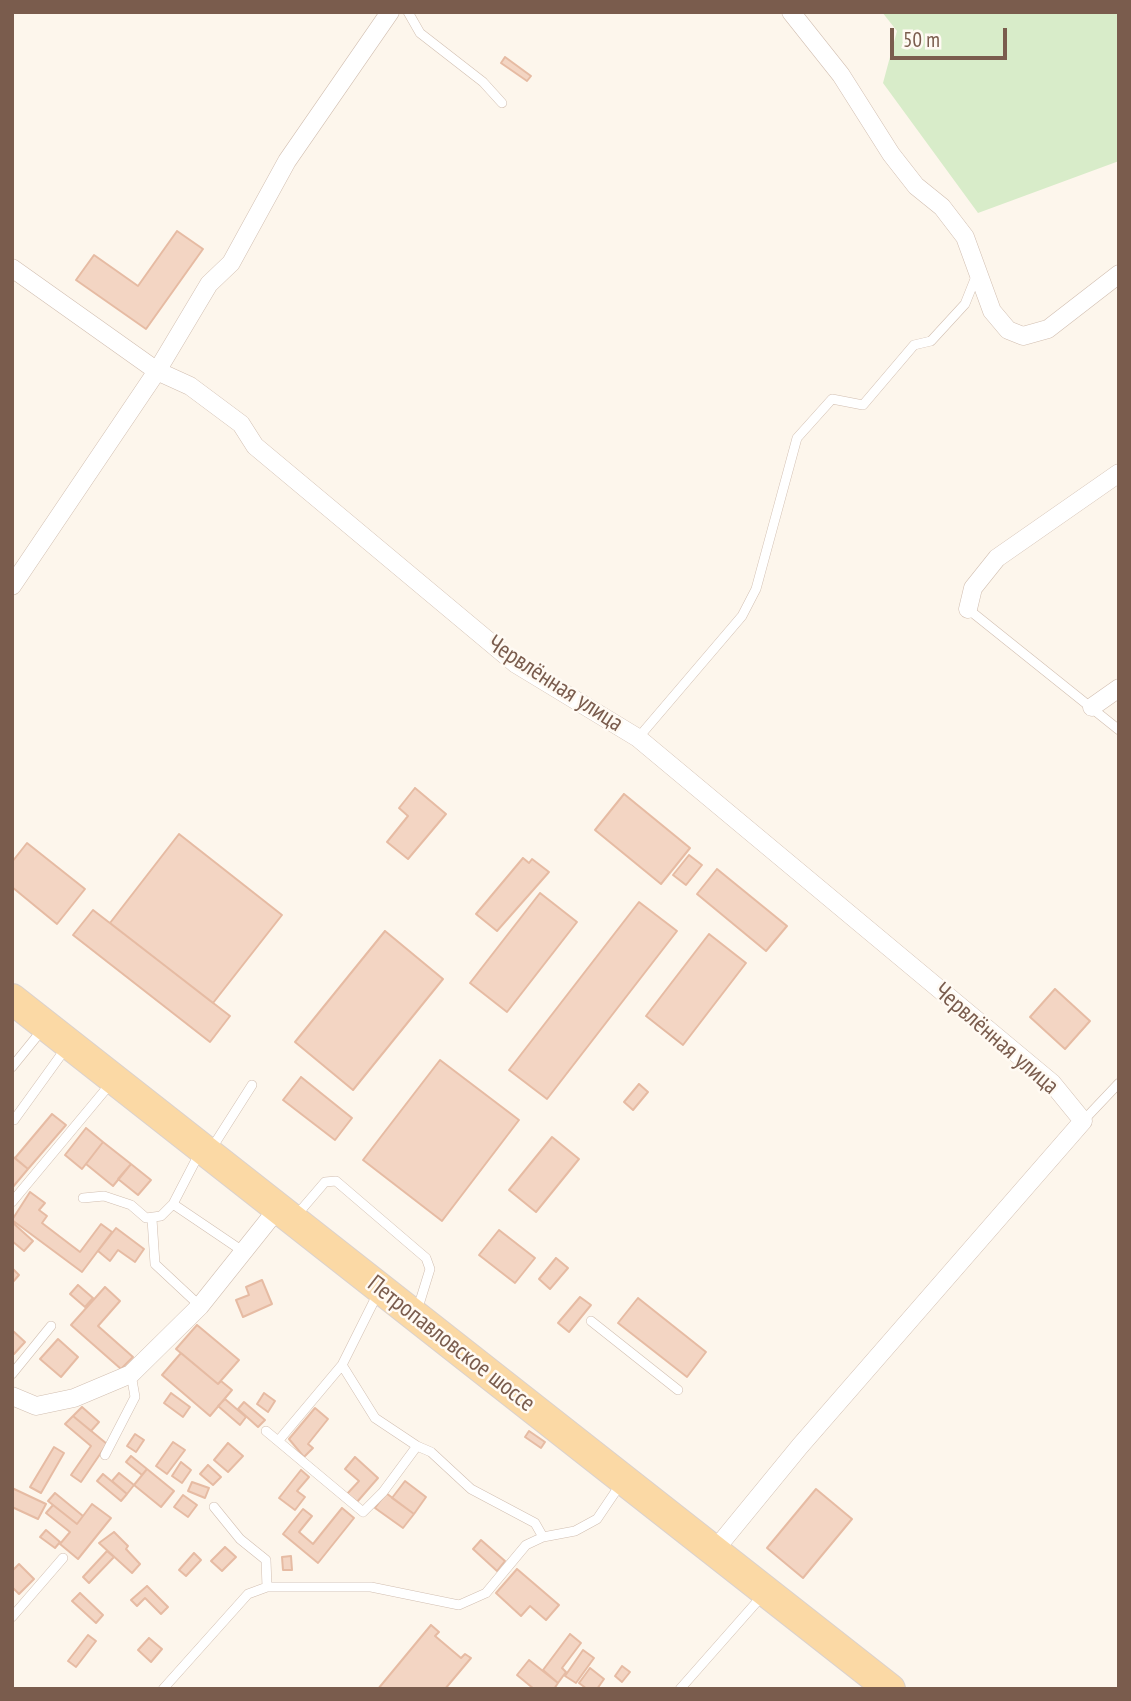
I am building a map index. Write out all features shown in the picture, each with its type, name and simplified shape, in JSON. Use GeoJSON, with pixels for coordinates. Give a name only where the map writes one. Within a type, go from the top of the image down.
{"type":"FeatureCollection","features":[{"type":"Feature","properties":{"kind":"main road","name":"Петропавловское шоссе"},"geometry":{"type":"LineString","coordinates":[[12,999],[890,1689]]}},
{"type":"Feature","properties":{"kind":"street"},"geometry":{"type":"LineString","coordinates":[[12,586],[157,371],[209,284],[231,262],[287,161],[390,12]]}},
{"type":"Feature","properties":{"kind":"street"},"geometry":{"type":"LineString","coordinates":[[792,12],[841,75],[899,165],[916,186],[942,207],[965,237],[992,311],[1009,330],[1023,336],[1048,329],[1119,274]]}},
{"type":"Feature","properties":{"kind":"street","name":"Червлённая улица"},"geometry":{"type":"LineString","coordinates":[[12,268],[157,371],[190,386],[241,424],[255,446],[516,664],[639,738],[1052,1083],[1083,1121]]}},
{"type":"Feature","properties":{"kind":"street"},"geometry":{"type":"LineString","coordinates":[[968,609],[973,588],[997,558],[1119,474]]}},
{"type":"Feature","properties":{"kind":"street"},"geometry":{"type":"LineString","coordinates":[[1092,707],[1119,688]]}},
{"type":"Feature","properties":{"kind":"street"},"geometry":{"type":"LineString","coordinates":[[714,1550],[800,1446],[1083,1121]]}},
{"type":"Feature","properties":{"kind":"street"},"geometry":{"type":"LineString","coordinates":[[12,1396],[36,1406],[74,1398],[131,1374],[200,1306],[244,1252],[286,1212]]}},
{"type":"Feature","properties":{"kind":"lane"},"geometry":{"type":"LineString","coordinates":[[408,12],[420,33],[483,82],[502,103]]}},
{"type":"Feature","properties":{"kind":"lane"},"geometry":{"type":"LineString","coordinates":[[639,738],[742,617],[755,589],[797,438],[832,399],[863,405],[914,345],[931,341],[965,304],[978,269]]}},
{"type":"Feature","properties":{"kind":"lane"},"geometry":{"type":"LineString","coordinates":[[968,609],[1119,730]]}},
{"type":"Feature","properties":{"kind":"lane"},"geometry":{"type":"LineString","coordinates":[[12,1067],[46,1025]]}},
{"type":"Feature","properties":{"kind":"lane"},"geometry":{"type":"LineString","coordinates":[[14,1121],[69,1044]]}},
{"type":"Feature","properties":{"kind":"lane"},"geometry":{"type":"LineString","coordinates":[[12,1202],[115,1079]]}},
{"type":"Feature","properties":{"kind":"lane"},"geometry":{"type":"LineString","coordinates":[[1083,1121],[1119,1083]]}},
{"type":"Feature","properties":{"kind":"lane"},"geometry":{"type":"LineString","coordinates":[[83,1198],[104,1196],[131,1205],[146,1218],[152,1219],[173,1204],[205,1150],[252,1085]]}},
{"type":"Feature","properties":{"kind":"lane"},"geometry":{"type":"LineString","coordinates":[[286,1212],[325,1182],[336,1181],[429,1263],[416,1316]]}},
{"type":"Feature","properties":{"kind":"lane"},"geometry":{"type":"LineString","coordinates":[[173,1204],[244,1252]]}},
{"type":"Feature","properties":{"kind":"lane"},"geometry":{"type":"LineString","coordinates":[[152,1219],[155,1264],[200,1306]]}},
{"type":"Feature","properties":{"kind":"lane"},"geometry":{"type":"LineString","coordinates":[[279,1440],[342,1365],[381,1288]]}},
{"type":"Feature","properties":{"kind":"lane"},"geometry":{"type":"LineString","coordinates":[[591,1321],[678,1391]]}},
{"type":"Feature","properties":{"kind":"lane"},"geometry":{"type":"LineString","coordinates":[[12,1374],[51,1326]]}},
{"type":"Feature","properties":{"kind":"lane"},"geometry":{"type":"LineString","coordinates":[[342,1365],[375,1418],[417,1446],[431,1452],[471,1489],[535,1523],[543,1537]]}},
{"type":"Feature","properties":{"kind":"lane"},"geometry":{"type":"LineString","coordinates":[[105,1455],[135,1397],[131,1374]]}},
{"type":"Feature","properties":{"kind":"lane"},"geometry":{"type":"LineString","coordinates":[[266,1432],[363,1512],[383,1492],[417,1446]]}},
{"type":"Feature","properties":{"kind":"lane"},"geometry":{"type":"LineString","coordinates":[[163,1689],[247,1594],[267,1587],[371,1587],[459,1605],[486,1593],[526,1545],[543,1537],[575,1531],[597,1519],[623,1479]]}},
{"type":"Feature","properties":{"kind":"lane"},"geometry":{"type":"LineString","coordinates":[[214,1507],[240,1539],[266,1560],[267,1587]]}},
{"type":"Feature","properties":{"kind":"lane"},"geometry":{"type":"LineString","coordinates":[[12,1617],[63,1558]]}},
{"type":"Feature","properties":{"kind":"lane"},"geometry":{"type":"LineString","coordinates":[[680,1689],[766,1591]]}},
{"type":"Feature","properties":{"kind":"green space"},"geometry":{"type":"Polygon","coordinates":[[[882,12],[1119,12],[1119,161],[978,213],[883,83],[897,31],[882,12]]]}},
{"type":"Feature","properties":{"kind":"building"},"geometry":{"type":"Polygon","coordinates":[[[505,57],[531,76],[527,81],[501,63],[505,57]]]}},
{"type":"Feature","properties":{"kind":"building"},"geometry":{"type":"Polygon","coordinates":[[[177,231],[203,249],[146,329],[76,280],[94,255],[138,286],[177,231]]]}},
{"type":"Feature","properties":{"kind":"building"},"geometry":{"type":"Polygon","coordinates":[[[415,788],[446,814],[408,859],[387,842],[408,816],[399,808],[415,788]]]}},
{"type":"Feature","properties":{"kind":"building"},"geometry":{"type":"Polygon","coordinates":[[[624,794],[690,848],[661,884],[595,830],[624,794]]]}},
{"type":"Feature","properties":{"kind":"building"},"geometry":{"type":"Polygon","coordinates":[[[179,834],[282,915],[213,1003],[110,923],[179,834]]]}},
{"type":"Feature","properties":{"kind":"building"},"geometry":{"type":"Polygon","coordinates":[[[27,843],[85,889],[57,924],[12,887],[12,862],[27,843]]]}},
{"type":"Feature","properties":{"kind":"building"},"geometry":{"type":"Polygon","coordinates":[[[689,855],[702,865],[686,885],[673,875],[689,855]]]}},
{"type":"Feature","properties":{"kind":"building"},"geometry":{"type":"Polygon","coordinates":[[[523,858],[529,863],[532,859],[549,872],[497,931],[476,914],[523,858]]]}},
{"type":"Feature","properties":{"kind":"building"},"geometry":{"type":"Polygon","coordinates":[[[717,869],[787,926],[766,951],[697,894],[717,869]]]}},
{"type":"Feature","properties":{"kind":"building"},"geometry":{"type":"Polygon","coordinates":[[[540,893],[577,922],[507,1012],[470,983],[540,893]]]}},
{"type":"Feature","properties":{"kind":"building"},"geometry":{"type":"Polygon","coordinates":[[[639,902],[677,931],[547,1099],[509,1070],[639,902]]]}},
{"type":"Feature","properties":{"kind":"building"},"geometry":{"type":"Polygon","coordinates":[[[93,910],[230,1016],[210,1042],[73,935],[93,910]]]}},
{"type":"Feature","properties":{"kind":"building"},"geometry":{"type":"Polygon","coordinates":[[[385,931],[443,979],[353,1090],[295,1042],[385,931]]]}},
{"type":"Feature","properties":{"kind":"building"},"geometry":{"type":"Polygon","coordinates":[[[709,934],[746,963],[683,1045],[646,1016],[709,934]]]}},
{"type":"Feature","properties":{"kind":"building"},"geometry":{"type":"Polygon","coordinates":[[[1055,989],[1090,1021],[1065,1049],[1030,1017],[1055,989]]]}},
{"type":"Feature","properties":{"kind":"building"},"geometry":{"type":"Polygon","coordinates":[[[440,1060],[519,1120],[442,1221],[363,1160],[440,1060]]]}},
{"type":"Feature","properties":{"kind":"building"},"geometry":{"type":"Polygon","coordinates":[[[301,1077],[352,1118],[335,1140],[283,1100],[301,1077]]]}},
{"type":"Feature","properties":{"kind":"building"},"geometry":{"type":"Polygon","coordinates":[[[639,1084],[648,1092],[633,1110],[624,1102],[639,1084]]]}},
{"type":"Feature","properties":{"kind":"building"},"geometry":{"type":"Polygon","coordinates":[[[52,1114],[66,1125],[28,1169],[15,1158],[52,1114]]]}},
{"type":"Feature","properties":{"kind":"building"},"geometry":{"type":"Polygon","coordinates":[[[86,1128],[103,1142],[82,1169],[65,1155],[86,1128]]]}},
{"type":"Feature","properties":{"kind":"building"},"geometry":{"type":"Polygon","coordinates":[[[552,1137],[579,1159],[536,1212],[509,1190],[552,1137]]]}},
{"type":"Feature","properties":{"kind":"building"},"geometry":{"type":"Polygon","coordinates":[[[103,1142],[131,1164],[113,1186],[86,1164],[103,1142]]]}},
{"type":"Feature","properties":{"kind":"building"},"geometry":{"type":"Polygon","coordinates":[[[12,1156],[28,1169],[12,1188],[12,1156]]]}},
{"type":"Feature","properties":{"kind":"building"},"geometry":{"type":"Polygon","coordinates":[[[131,1164],[151,1180],[138,1195],[118,1179],[131,1164]]]}},
{"type":"Feature","properties":{"kind":"building"},"geometry":{"type":"Polygon","coordinates":[[[30,1192],[45,1203],[39,1210],[47,1216],[42,1223],[80,1252],[101,1224],[112,1232],[82,1272],[12,1220],[30,1192]]]}},
{"type":"Feature","properties":{"kind":"building"},"geometry":{"type":"Polygon","coordinates":[[[12,1222],[33,1241],[24,1251],[12,1241],[12,1222]]]}},
{"type":"Feature","properties":{"kind":"building"},"geometry":{"type":"Polygon","coordinates":[[[116,1228],[144,1249],[135,1262],[118,1250],[110,1261],[98,1251],[116,1228]]]}},
{"type":"Feature","properties":{"kind":"building"},"geometry":{"type":"Polygon","coordinates":[[[499,1230],[535,1258],[515,1283],[479,1255],[499,1230]]]}},
{"type":"Feature","properties":{"kind":"building"},"geometry":{"type":"Polygon","coordinates":[[[556,1258],[568,1268],[550,1289],[539,1279],[556,1258]]]}},
{"type":"Feature","properties":{"kind":"building"},"geometry":{"type":"Polygon","coordinates":[[[12,1268],[19,1275],[12,1283],[12,1268]]]}},
{"type":"Feature","properties":{"kind":"building"},"geometry":{"type":"Polygon","coordinates":[[[262,1280],[272,1304],[243,1317],[236,1300],[249,1295],[246,1287],[262,1280]]]}},
{"type":"Feature","properties":{"kind":"building"},"geometry":{"type":"Polygon","coordinates":[[[78,1285],[93,1298],[85,1307],[70,1294],[78,1285]]]}},
{"type":"Feature","properties":{"kind":"building"},"geometry":{"type":"Polygon","coordinates":[[[105,1287],[120,1301],[98,1326],[133,1357],[121,1369],[71,1325],[105,1287]]]}},
{"type":"Feature","properties":{"kind":"building"},"geometry":{"type":"Polygon","coordinates":[[[580,1297],[591,1305],[569,1332],[558,1323],[580,1297]]]}},
{"type":"Feature","properties":{"kind":"building"},"geometry":{"type":"Polygon","coordinates":[[[638,1298],[706,1352],[687,1377],[618,1323],[638,1298]]]}},
{"type":"Feature","properties":{"kind":"building"},"geometry":{"type":"Polygon","coordinates":[[[197,1325],[239,1360],[218,1384],[176,1349],[197,1325]]]}},
{"type":"Feature","properties":{"kind":"building"},"geometry":{"type":"Polygon","coordinates":[[[13,1331],[25,1342],[14,1354],[12,1352],[13,1331]]]}},
{"type":"Feature","properties":{"kind":"building"},"geometry":{"type":"Polygon","coordinates":[[[58,1339],[78,1357],[61,1377],[40,1359],[58,1339]]]}},
{"type":"Feature","properties":{"kind":"building"},"geometry":{"type":"Polygon","coordinates":[[[181,1353],[218,1384],[221,1381],[232,1390],[210,1416],[162,1375],[181,1353]]]}},
{"type":"Feature","properties":{"kind":"building"},"geometry":{"type":"Polygon","coordinates":[[[171,1393],[190,1407],[183,1417],[164,1403],[171,1393]]]}},
{"type":"Feature","properties":{"kind":"building"},"geometry":{"type":"Polygon","coordinates":[[[264,1393],[275,1401],[268,1412],[257,1404],[264,1393]]]}},
{"type":"Feature","properties":{"kind":"building"},"geometry":{"type":"Polygon","coordinates":[[[225,1399],[246,1417],[240,1425],[218,1406],[225,1399]]]}},
{"type":"Feature","properties":{"kind":"building"},"geometry":{"type":"Polygon","coordinates":[[[244,1402],[265,1420],[258,1427],[238,1409],[244,1402]]]}},
{"type":"Feature","properties":{"kind":"building"},"geometry":{"type":"Polygon","coordinates":[[[82,1407],[99,1422],[91,1431],[73,1416],[82,1407]]]}},
{"type":"Feature","properties":{"kind":"building"},"geometry":{"type":"Polygon","coordinates":[[[315,1408],[328,1419],[308,1444],[313,1448],[304,1457],[289,1439],[315,1408]]]}},
{"type":"Feature","properties":{"kind":"building"},"geometry":{"type":"Polygon","coordinates":[[[73,1416],[107,1444],[81,1482],[71,1475],[91,1446],[65,1424],[73,1416]]]}},
{"type":"Feature","properties":{"kind":"building"},"geometry":{"type":"Polygon","coordinates":[[[529,1431],[545,1442],[541,1448],[525,1437],[529,1431]]]}},
{"type":"Feature","properties":{"kind":"building"},"geometry":{"type":"Polygon","coordinates":[[[135,1434],[144,1440],[136,1452],[127,1446],[135,1434]]]}},
{"type":"Feature","properties":{"kind":"building"},"geometry":{"type":"Polygon","coordinates":[[[173,1442],[185,1450],[167,1474],[156,1466],[173,1442]]]}},
{"type":"Feature","properties":{"kind":"building"},"geometry":{"type":"Polygon","coordinates":[[[228,1443],[243,1456],[228,1472],[214,1460],[228,1443]]]}},
{"type":"Feature","properties":{"kind":"building"},"geometry":{"type":"Polygon","coordinates":[[[54,1447],[64,1453],[41,1493],[30,1487],[54,1447]]]}},
{"type":"Feature","properties":{"kind":"building"},"geometry":{"type":"Polygon","coordinates":[[[131,1456],[147,1469],[142,1475],[126,1462],[131,1456]]]}},
{"type":"Feature","properties":{"kind":"building"},"geometry":{"type":"Polygon","coordinates":[[[355,1457],[378,1478],[357,1502],[347,1494],[359,1481],[345,1469],[355,1457]]]}},
{"type":"Feature","properties":{"kind":"building"},"geometry":{"type":"Polygon","coordinates":[[[181,1462],[191,1470],[182,1483],[172,1476],[181,1462]]]}},
{"type":"Feature","properties":{"kind":"building"},"geometry":{"type":"Polygon","coordinates":[[[208,1465],[221,1477],[213,1485],[200,1474],[208,1465]]]}},
{"type":"Feature","properties":{"kind":"building"},"geometry":{"type":"Polygon","coordinates":[[[147,1469],[174,1491],[161,1507],[134,1485],[147,1469]]]}},
{"type":"Feature","properties":{"kind":"building"},"geometry":{"type":"Polygon","coordinates":[[[301,1470],[309,1477],[297,1491],[305,1497],[295,1510],[279,1498],[301,1470]]]}},
{"type":"Feature","properties":{"kind":"building"},"geometry":{"type":"Polygon","coordinates":[[[119,1473],[134,1485],[127,1494],[112,1481],[119,1473]]]}},
{"type":"Feature","properties":{"kind":"building"},"geometry":{"type":"Polygon","coordinates":[[[103,1474],[127,1494],[121,1501],[97,1481],[103,1474]]]}},
{"type":"Feature","properties":{"kind":"building"},"geometry":{"type":"Polygon","coordinates":[[[405,1481],[426,1497],[414,1514],[392,1498],[405,1481]]]}},
{"type":"Feature","properties":{"kind":"building"},"geometry":{"type":"Polygon","coordinates":[[[192,1482],[209,1488],[205,1498],[188,1491],[192,1482]]]}},
{"type":"Feature","properties":{"kind":"building"},"geometry":{"type":"Polygon","coordinates":[[[12,1488],[46,1504],[38,1519],[12,1507],[12,1488]]]}},
{"type":"Feature","properties":{"kind":"building"},"geometry":{"type":"Polygon","coordinates":[[[816,1489],[852,1519],[803,1578],[767,1548],[816,1489]]]}},
{"type":"Feature","properties":{"kind":"building"},"geometry":{"type":"Polygon","coordinates":[[[55,1493],[83,1516],[77,1524],[48,1501],[55,1493]]]}},
{"type":"Feature","properties":{"kind":"building"},"geometry":{"type":"Polygon","coordinates":[[[386,1493],[414,1514],[403,1528],[375,1508],[386,1493]]]}},
{"type":"Feature","properties":{"kind":"building"},"geometry":{"type":"Polygon","coordinates":[[[183,1495],[197,1505],[188,1517],[174,1507],[183,1495]]]}},
{"type":"Feature","properties":{"kind":"building"},"geometry":{"type":"Polygon","coordinates":[[[92,1504],[111,1518],[78,1559],[60,1544],[70,1532],[46,1513],[53,1505],[77,1524],[92,1504]]]}},
{"type":"Feature","properties":{"kind":"building"},"geometry":{"type":"Polygon","coordinates":[[[342,1508],[354,1518],[318,1563],[283,1534],[303,1509],[312,1516],[299,1532],[313,1544],[342,1508]]]}},
{"type":"Feature","properties":{"kind":"building"},"geometry":{"type":"Polygon","coordinates":[[[46,1530],[60,1542],[55,1548],[40,1537],[46,1530]]]}},
{"type":"Feature","properties":{"kind":"building"},"geometry":{"type":"Polygon","coordinates":[[[114,1532],[140,1564],[132,1573],[99,1543],[114,1532]]]}},
{"type":"Feature","properties":{"kind":"building"},"geometry":{"type":"Polygon","coordinates":[[[481,1540],[505,1561],[497,1571],[473,1549],[481,1540]]]}},
{"type":"Feature","properties":{"kind":"building"},"geometry":{"type":"Polygon","coordinates":[[[225,1547],[236,1557],[222,1571],[211,1561],[225,1547]]]}},
{"type":"Feature","properties":{"kind":"building"},"geometry":{"type":"Polygon","coordinates":[[[107,1551],[114,1557],[89,1583],[83,1577],[107,1551]]]}},
{"type":"Feature","properties":{"kind":"building"},"geometry":{"type":"Polygon","coordinates":[[[194,1553],[201,1560],[186,1576],[179,1570],[194,1553]]]}},
{"type":"Feature","properties":{"kind":"building"},"geometry":{"type":"Polygon","coordinates":[[[291,1556],[292,1570],[283,1570],[282,1557],[291,1556]]]}},
{"type":"Feature","properties":{"kind":"building"},"geometry":{"type":"Polygon","coordinates":[[[19,1564],[34,1579],[19,1594],[12,1587],[12,1571],[19,1564]]]}},
{"type":"Feature","properties":{"kind":"building"},"geometry":{"type":"Polygon","coordinates":[[[517,1569],[559,1605],[546,1620],[530,1606],[521,1616],[496,1593],[517,1569]]]}},
{"type":"Feature","properties":{"kind":"building"},"geometry":{"type":"Polygon","coordinates":[[[147,1586],[168,1607],[161,1614],[145,1598],[137,1606],[131,1600],[147,1586]]]}},
{"type":"Feature","properties":{"kind":"building"},"geometry":{"type":"Polygon","coordinates":[[[80,1593],[103,1615],[96,1623],[72,1601],[80,1593]]]}},
{"type":"Feature","properties":{"kind":"building"},"geometry":{"type":"Polygon","coordinates":[[[431,1625],[439,1632],[435,1636],[461,1658],[465,1654],[471,1658],[445,1689],[378,1689],[431,1625]]]}},
{"type":"Feature","properties":{"kind":"building"},"geometry":{"type":"Polygon","coordinates":[[[570,1634],[581,1643],[562,1668],[566,1672],[558,1683],[543,1670],[570,1634]]]}},
{"type":"Feature","properties":{"kind":"building"},"geometry":{"type":"Polygon","coordinates":[[[88,1635],[96,1641],[76,1667],[68,1661],[88,1635]]]}},
{"type":"Feature","properties":{"kind":"building"},"geometry":{"type":"Polygon","coordinates":[[[149,1638],[162,1649],[151,1662],[138,1650],[149,1638]]]}},
{"type":"Feature","properties":{"kind":"building"},"geometry":{"type":"Polygon","coordinates":[[[583,1650],[594,1658],[576,1683],[565,1676],[583,1650]]]}},
{"type":"Feature","properties":{"kind":"building"},"geometry":{"type":"Polygon","coordinates":[[[529,1660],[558,1683],[554,1689],[534,1689],[517,1675],[529,1660]]]}},
{"type":"Feature","properties":{"kind":"building"},"geometry":{"type":"Polygon","coordinates":[[[622,1666],[630,1672],[622,1682],[615,1676],[622,1666]]]}},
{"type":"Feature","properties":{"kind":"building"},"geometry":{"type":"Polygon","coordinates":[[[590,1668],[604,1679],[597,1689],[587,1689],[579,1683],[590,1668]]]}}]}
